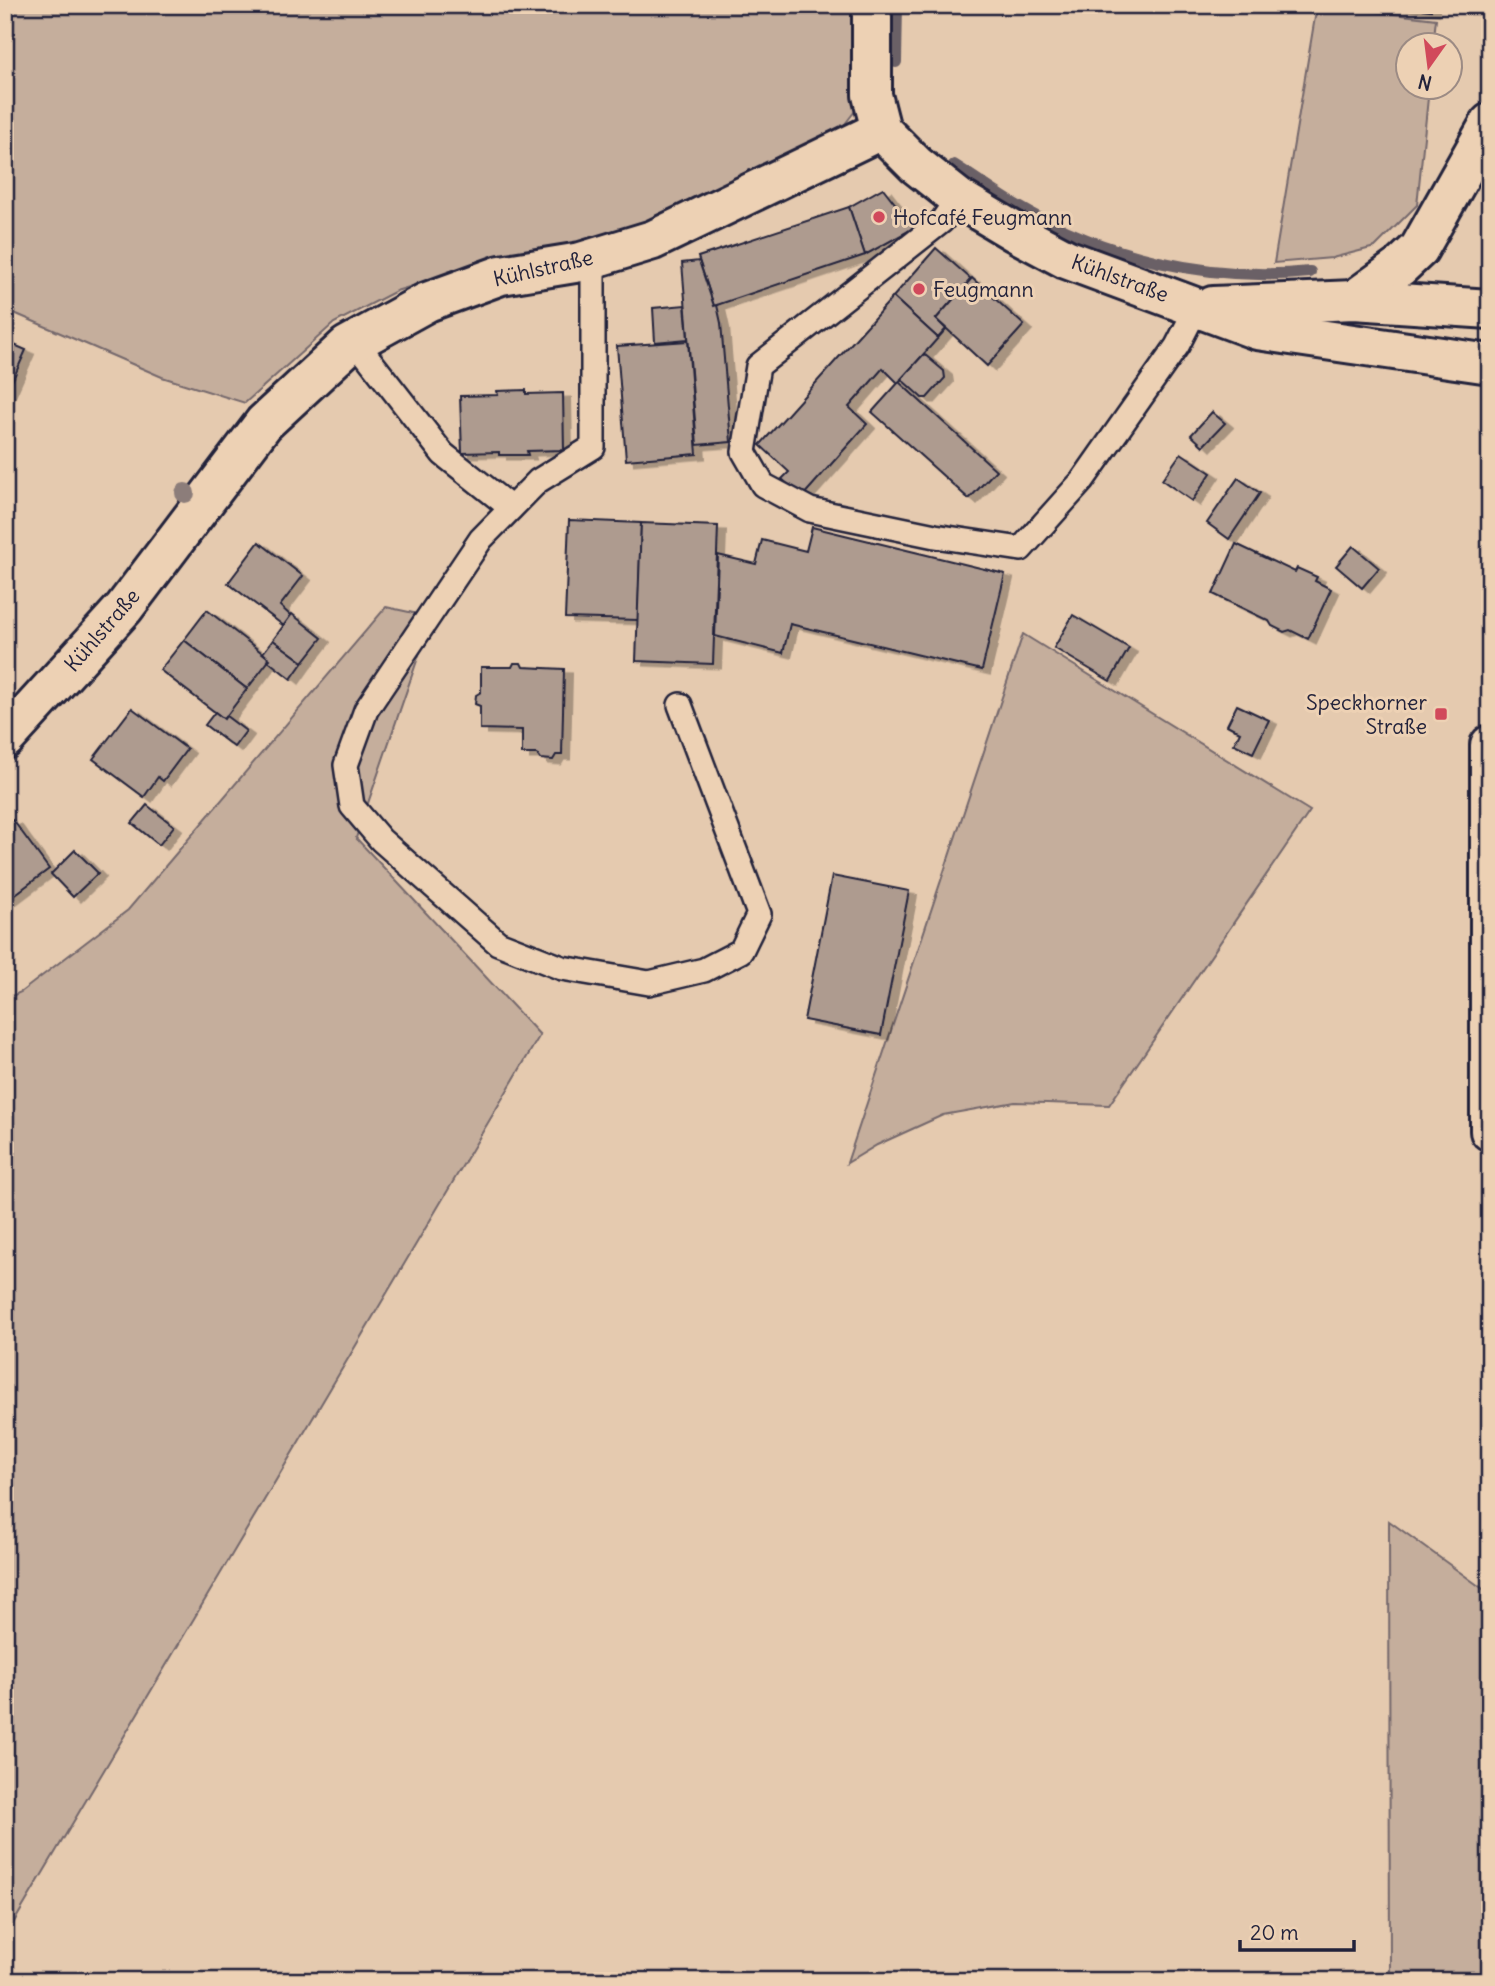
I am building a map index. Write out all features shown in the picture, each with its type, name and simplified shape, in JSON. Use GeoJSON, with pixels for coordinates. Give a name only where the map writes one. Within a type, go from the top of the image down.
{"type":"FeatureCollection","features":[{"type":"Feature","properties":{"kind":"street"},"geometry":{"type":"LineString","coordinates":[[872,5],[872,95],[881,130]]}},
{"type":"Feature","properties":{"kind":"street"},"geometry":{"type":"LineString","coordinates":[[1354,300],[1401,266],[1419,249],[1490,123]]}},
{"type":"Feature","properties":{"kind":"street","name":"Kühlstraße"},"geometry":{"type":"LineString","coordinates":[[5,739],[124,608],[264,424],[347,346],[427,302],[501,275],[582,262],[653,240],[881,130],[916,165],[958,198],[1066,259],[1257,330],[1490,364]]}},
{"type":"Feature","properties":{"kind":"street","name":"Kühlstraße"},"geometry":{"type":"LineString","coordinates":[[1197,307],[1354,300],[1490,309]]}},
{"type":"Feature","properties":{"kind":"street"},"geometry":{"type":"LineString","coordinates":[[1490,745],[1490,1131]]}},
{"type":"Feature","properties":{"kind":"lane"},"geometry":{"type":"LineString","coordinates":[[958,198],[942,221],[758,366],[744,452],[763,485],[810,510],[935,536],[1021,549],[1082,481],[1177,346],[1197,307]]}},
{"type":"Feature","properties":{"kind":"lane"},"geometry":{"type":"LineString","coordinates":[[593,258],[593,447],[538,481],[481,539],[366,710],[346,765],[352,806],[381,840],[498,943],[562,968],[649,983],[704,970],[741,951],[759,914],[680,705]]}},
{"type":"Feature","properties":{"kind":"lane"},"geometry":{"type":"LineString","coordinates":[[355,341],[443,454],[511,508]]}},
{"type":"Feature","properties":{"kind":"shaded area"},"geometry":{"type":"Polygon","coordinates":[[[5,5],[859,5],[855,111],[841,129],[625,236],[509,257],[396,291],[334,323],[245,403],[162,377],[5,309],[5,5]]]}},
{"type":"Feature","properties":{"kind":"shaded area"},"geometry":{"type":"Polygon","coordinates":[[[1317,5],[1436,19],[1434,32],[1394,32],[1394,102],[1428,102],[1417,205],[1375,247],[1332,258],[1274,263],[1317,5]]]}},
{"type":"Feature","properties":{"kind":"shaded area"},"geometry":{"type":"Polygon","coordinates":[[[386,607],[432,617],[356,838],[540,1035],[5,1937],[5,999],[21,992],[128,910],[386,607]]]}},
{"type":"Feature","properties":{"kind":"shaded area"},"geometry":{"type":"Polygon","coordinates":[[[1023,634],[1310,811],[1109,1105],[1015,1102],[943,1115],[877,1145],[847,1163],[1023,634]]]}},
{"type":"Feature","properties":{"kind":"shaded area"},"geometry":{"type":"Polygon","coordinates":[[[1389,1521],[1490,1594],[1490,1981],[1390,1981],[1389,1521]]]}},
{"type":"Feature","properties":{"kind":"building"},"geometry":{"type":"Polygon","coordinates":[[[1389,5],[1431,5],[1431,10],[1389,5]]]}},
{"type":"Feature","properties":{"kind":"building","name":"Hofcafé Feugmann"},"geometry":{"type":"Polygon","coordinates":[[[883,188],[914,228],[865,255],[849,207],[883,188]]]}},
{"type":"Feature","properties":{"kind":"building"},"geometry":{"type":"Polygon","coordinates":[[[849,207],[865,255],[714,306],[698,257],[849,207]]]}},
{"type":"Feature","properties":{"kind":"building"},"geometry":{"type":"Polygon","coordinates":[[[936,248],[971,279],[936,319],[946,329],[938,338],[893,297],[936,248]]]}},
{"type":"Feature","properties":{"kind":"building"},"geometry":{"type":"Polygon","coordinates":[[[699,261],[714,306],[717,305],[721,323],[731,442],[697,445],[682,263],[699,261]]]}},
{"type":"Feature","properties":{"kind":"building"},"geometry":{"type":"Polygon","coordinates":[[[972,278],[1024,325],[987,366],[936,319],[972,278]]]}},
{"type":"Feature","properties":{"kind":"building"},"geometry":{"type":"Polygon","coordinates":[[[893,297],[938,338],[898,383],[883,368],[849,407],[867,424],[802,497],[782,479],[789,472],[760,445],[893,297]]]}},
{"type":"Feature","properties":{"kind":"building"},"geometry":{"type":"Polygon","coordinates":[[[685,305],[688,339],[655,342],[653,308],[685,305]]]}},
{"type":"Feature","properties":{"kind":"building"},"geometry":{"type":"Polygon","coordinates":[[[5,341],[26,350],[5,397],[5,341]]]}},
{"type":"Feature","properties":{"kind":"building"},"geometry":{"type":"Polygon","coordinates":[[[688,341],[697,454],[626,460],[617,346],[688,341]]]}},
{"type":"Feature","properties":{"kind":"building"},"geometry":{"type":"Polygon","coordinates":[[[924,354],[944,371],[945,378],[927,398],[922,398],[901,379],[924,354]]]}},
{"type":"Feature","properties":{"kind":"building"},"geometry":{"type":"Polygon","coordinates":[[[899,382],[996,470],[969,499],[872,412],[899,382]]]}},
{"type":"Feature","properties":{"kind":"building"},"geometry":{"type":"Polygon","coordinates":[[[526,390],[526,394],[563,393],[564,450],[527,451],[528,455],[499,455],[499,452],[462,453],[460,396],[498,395],[497,391],[526,390]]]}},
{"type":"Feature","properties":{"kind":"building"},"geometry":{"type":"Polygon","coordinates":[[[1212,412],[1225,423],[1203,446],[1191,435],[1212,412]]]}},
{"type":"Feature","properties":{"kind":"building"},"geometry":{"type":"Polygon","coordinates":[[[1181,453],[1211,473],[1192,501],[1162,480],[1181,453]]]}},
{"type":"Feature","properties":{"kind":"building"},"geometry":{"type":"Polygon","coordinates":[[[1238,478],[1260,493],[1229,539],[1207,523],[1238,478]]]}},
{"type":"Feature","properties":{"kind":"building"},"geometry":{"type":"Polygon","coordinates":[[[569,520],[641,523],[638,620],[565,618],[569,520]]]}},
{"type":"Feature","properties":{"kind":"building"},"geometry":{"type":"Polygon","coordinates":[[[641,523],[718,526],[713,664],[636,661],[641,523]]]}},
{"type":"Feature","properties":{"kind":"building"},"geometry":{"type":"Polygon","coordinates":[[[812,527],[1005,574],[982,670],[790,624],[783,653],[715,636],[718,555],[756,564],[762,540],[806,551],[812,527]]]}},
{"type":"Feature","properties":{"kind":"building"},"geometry":{"type":"Polygon","coordinates":[[[259,542],[303,576],[280,606],[291,616],[284,626],[228,583],[259,542]]]}},
{"type":"Feature","properties":{"kind":"building"},"geometry":{"type":"Polygon","coordinates":[[[1236,544],[1295,572],[1297,568],[1317,577],[1315,581],[1331,589],[1308,639],[1290,630],[1284,632],[1272,626],[1269,621],[1213,594],[1236,544]]]}},
{"type":"Feature","properties":{"kind":"building"},"geometry":{"type":"Polygon","coordinates":[[[1353,546],[1379,568],[1362,588],[1336,566],[1353,546]]]}},
{"type":"Feature","properties":{"kind":"building"},"geometry":{"type":"Polygon","coordinates":[[[207,610],[270,659],[247,689],[184,640],[207,610]]]}},
{"type":"Feature","properties":{"kind":"building"},"geometry":{"type":"Polygon","coordinates":[[[292,614],[322,638],[303,662],[273,640],[292,614]]]}},
{"type":"Feature","properties":{"kind":"building"},"geometry":{"type":"Polygon","coordinates":[[[1073,615],[1129,648],[1110,681],[1054,648],[1073,615]]]}},
{"type":"Feature","properties":{"kind":"building"},"geometry":{"type":"Polygon","coordinates":[[[184,640],[247,689],[224,719],[160,670],[184,640]]]}},
{"type":"Feature","properties":{"kind":"building"},"geometry":{"type":"Polygon","coordinates":[[[273,640],[303,662],[291,679],[268,661],[270,659],[263,653],[273,640]]]}},
{"type":"Feature","properties":{"kind":"building"},"geometry":{"type":"Polygon","coordinates":[[[514,663],[521,663],[523,667],[564,669],[562,755],[556,755],[553,760],[540,759],[537,754],[522,754],[522,730],[480,729],[480,706],[475,704],[476,695],[481,692],[481,667],[512,667],[514,663]]]}},
{"type":"Feature","properties":{"kind":"building"},"geometry":{"type":"Polygon","coordinates":[[[1237,705],[1269,720],[1253,753],[1234,744],[1240,732],[1227,725],[1237,705]]]}},
{"type":"Feature","properties":{"kind":"building"},"geometry":{"type":"Polygon","coordinates":[[[132,708],[187,749],[163,781],[158,777],[144,797],[93,759],[132,708]]]}},
{"type":"Feature","properties":{"kind":"building"},"geometry":{"type":"Polygon","coordinates":[[[215,712],[224,719],[226,716],[246,731],[234,747],[205,725],[215,712]]]}},
{"type":"Feature","properties":{"kind":"building"},"geometry":{"type":"Polygon","coordinates":[[[147,805],[174,826],[159,845],[132,823],[147,805]]]}},
{"type":"Feature","properties":{"kind":"building"},"geometry":{"type":"Polygon","coordinates":[[[13,820],[49,869],[5,902],[5,826],[13,820]]]}},
{"type":"Feature","properties":{"kind":"building"},"geometry":{"type":"Polygon","coordinates":[[[75,850],[98,873],[73,897],[51,874],[75,850]]]}},
{"type":"Feature","properties":{"kind":"building"},"geometry":{"type":"Polygon","coordinates":[[[832,876],[909,891],[881,1035],[804,1020],[832,876]]]}},
{"type":"Feature","properties":{"kind":"waterway"},"geometry":{"type":"LineString","coordinates":[[896,62],[897,5]]}},
{"type":"Feature","properties":{"kind":"waterway"},"geometry":{"type":"LineString","coordinates":[[954,165],[1050,224],[1121,252],[1196,269],[1234,273],[1310,272]]}},
{"type":"Feature","properties":{"kind":"place","name":"Hofcafé Feugmann"},"geometry":{"type":"Point","coordinates":[879,217]}},
{"type":"Feature","properties":{"kind":"place","name":"Feugmann"},"geometry":{"type":"Point","coordinates":[919,289]}},
{"type":"Feature","properties":{"kind":"place","name":"Speckhorner Straße"},"geometry":{"type":"Point","coordinates":[1441,714]}}]}
